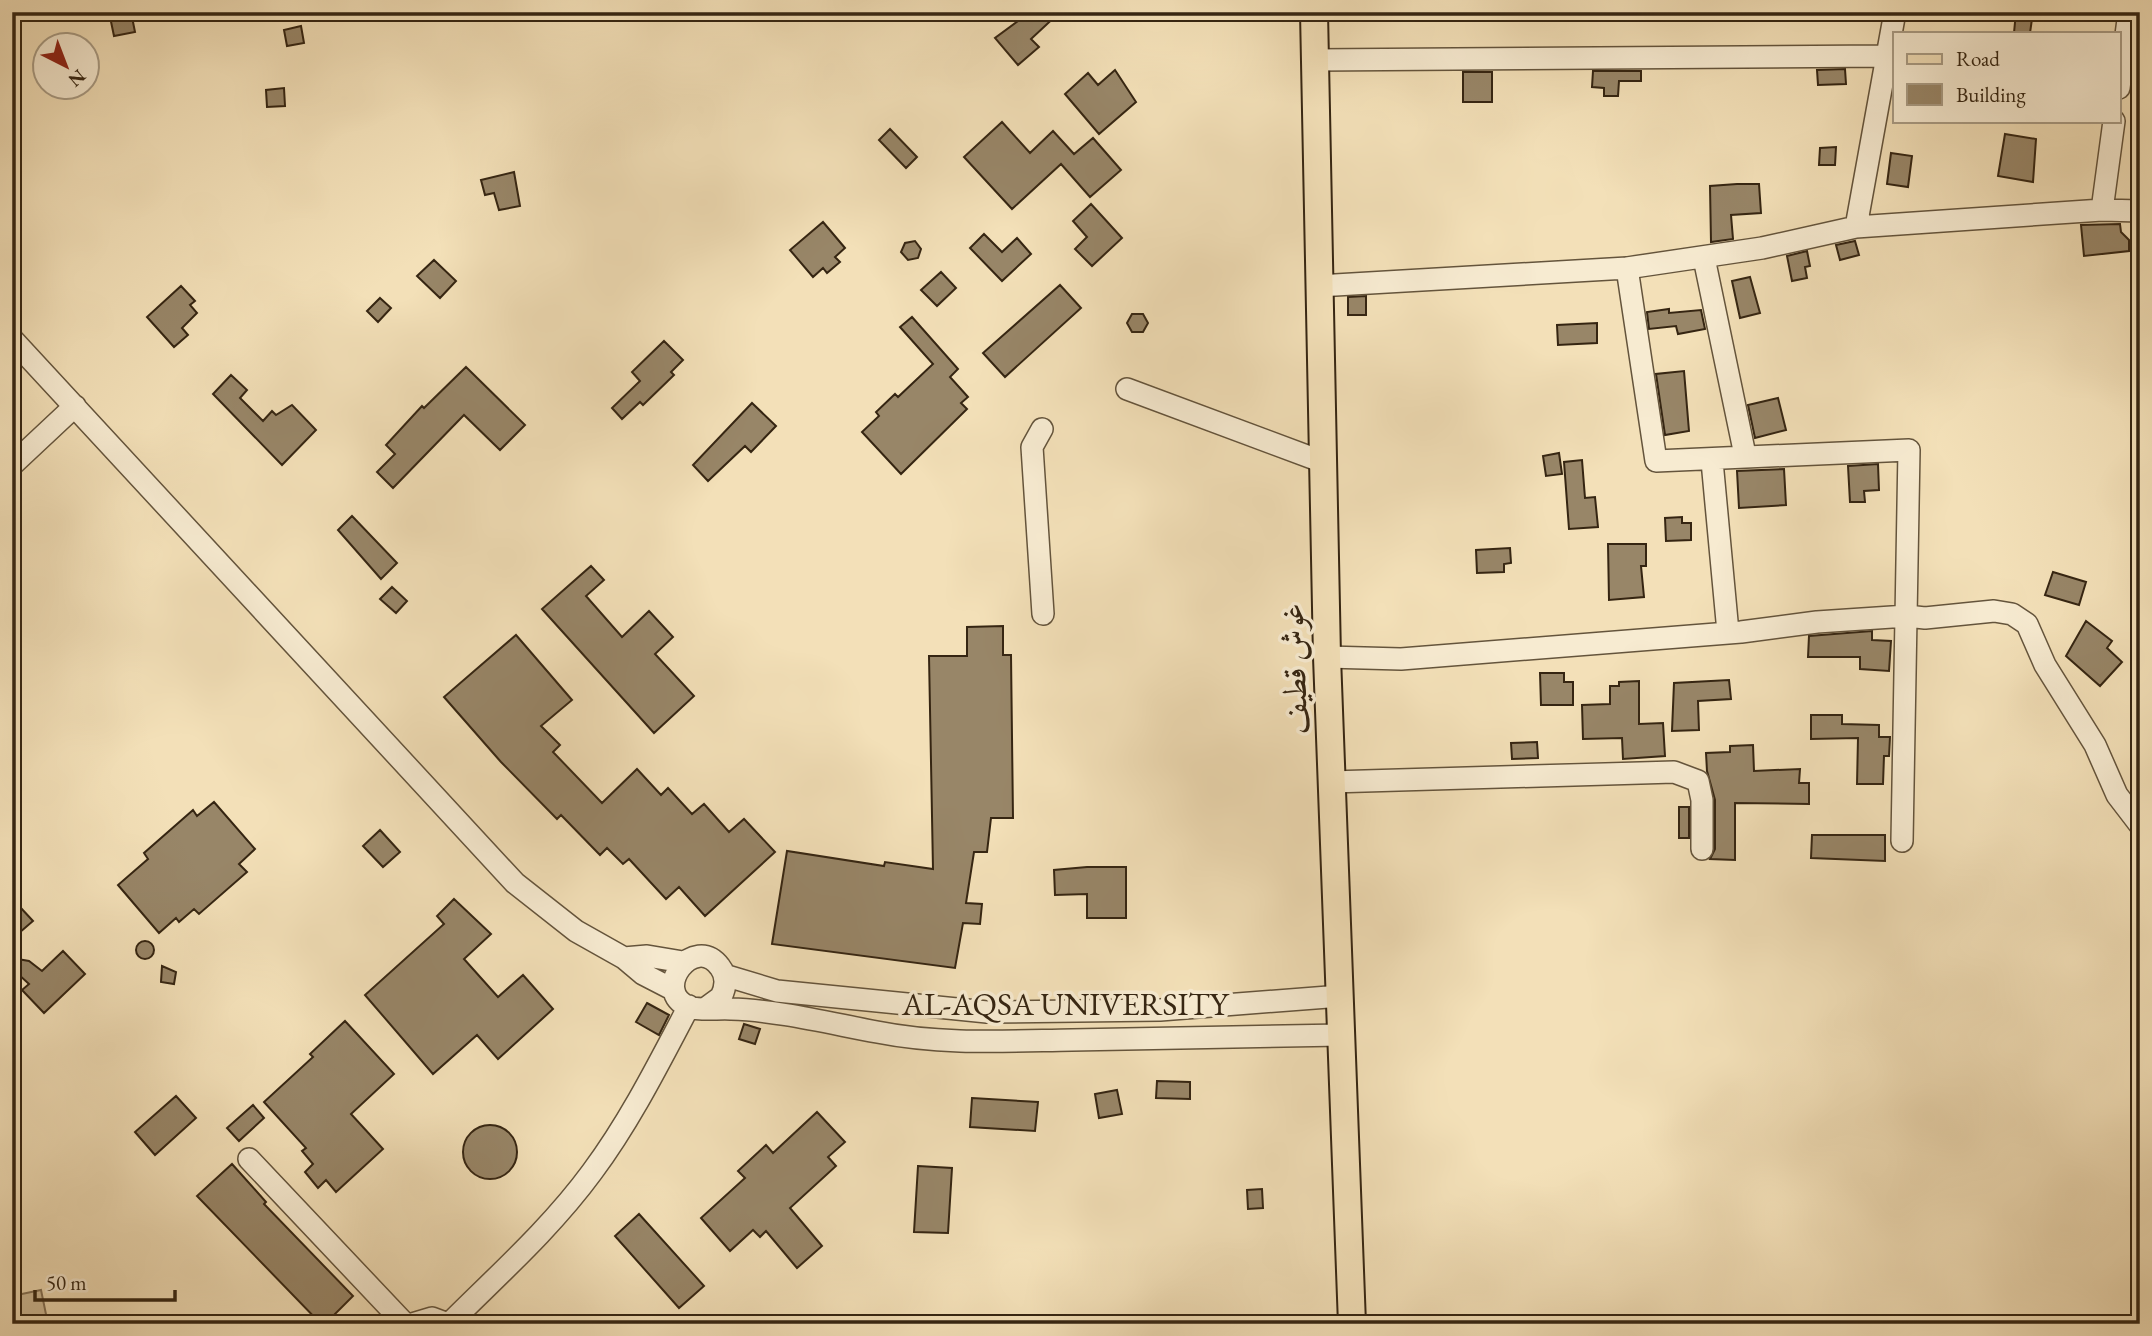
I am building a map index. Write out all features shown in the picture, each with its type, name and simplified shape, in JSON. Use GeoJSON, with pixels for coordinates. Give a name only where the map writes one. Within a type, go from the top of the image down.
{"type":"FeatureCollection","features":[{"type":"Feature","properties":{"kind":"main road","name":"غوش قطيف"},"geometry":{"type":"LineString","coordinates":[[1314,12],[1327,657],[1342,996],[1352,1324]]}},
{"type":"Feature","properties":{"kind":"street"},"geometry":{"type":"LineString","coordinates":[[1856,227],[1895,12]]}},
{"type":"Feature","properties":{"kind":"street"},"geometry":{"type":"LineString","coordinates":[[2120,80],[2129,12]]}},
{"type":"Feature","properties":{"kind":"street"},"geometry":{"type":"LineString","coordinates":[[1315,60],[1886,56]]}},
{"type":"Feature","properties":{"kind":"street"},"geometry":{"type":"LineString","coordinates":[[2102,210],[2114,122]]}},
{"type":"Feature","properties":{"kind":"street"},"geometry":{"type":"LineString","coordinates":[[1318,286],[1627,268],[1703,258],[1856,227],[2102,210],[2139,215]]}},
{"type":"Feature","properties":{"kind":"street"},"geometry":{"type":"LineString","coordinates":[[1703,258],[1745,455]]}},
{"type":"Feature","properties":{"kind":"street"},"geometry":{"type":"LineString","coordinates":[[1627,268],[1656,461],[1712,461],[1745,455],[1909,450],[1902,841]]}},
{"type":"Feature","properties":{"kind":"street"},"geometry":{"type":"LineString","coordinates":[[12,339],[515,883],[576,931],[624,958],[643,974],[674,990],[697,1007]]}},
{"type":"Feature","properties":{"kind":"street"},"geometry":{"type":"LineString","coordinates":[[1127,389],[1323,462]]}},
{"type":"Feature","properties":{"kind":"street"},"geometry":{"type":"LineString","coordinates":[[12,465],[75,406]]}},
{"type":"Feature","properties":{"kind":"street"},"geometry":{"type":"LineString","coordinates":[[1042,429],[1031,447],[1043,614]]}},
{"type":"Feature","properties":{"kind":"street"},"geometry":{"type":"LineString","coordinates":[[1712,461],[1728,632]]}},
{"type":"Feature","properties":{"kind":"street"},"geometry":{"type":"LineString","coordinates":[[1327,657],[1401,659],[1994,611],[2018,616],[2026,624],[2045,665],[2095,745],[2117,795],[2140,825]]}},
{"type":"Feature","properties":{"kind":"street"},"geometry":{"type":"LineString","coordinates":[[1331,782],[1674,772],[1698,781],[1702,800],[1702,849]]}},
{"type":"Feature","properties":{"kind":"street"},"geometry":{"type":"LineString","coordinates":[[624,958],[647,956],[683,962]]}},
{"type":"Feature","properties":{"kind":"street"},"geometry":{"type":"LineString","coordinates":[[412,1324],[432,1318],[449,1324],[548,1224],[585,1181],[697,1007],[721,997],[724,975],[720,967],[707,958],[691,958],[683,962],[675,975],[674,990]]}},
{"type":"Feature","properties":{"kind":"street","name":"AL-AQSA UNIVERSITY"},"geometry":{"type":"LineString","coordinates":[[724,975],[777,991],[987,1012],[1160,1010],[1342,996]]}},
{"type":"Feature","properties":{"kind":"street","name":"AL-AQSA UNIVERSITY"},"geometry":{"type":"LineString","coordinates":[[697,1007],[744,1009],[906,1038],[942,1040],[1342,1035]]}},
{"type":"Feature","properties":{"kind":"street"},"geometry":{"type":"LineString","coordinates":[[249,1159],[405,1324]]}},
{"type":"Feature","properties":{"kind":"shaded area"},"geometry":{"type":"Polygon","coordinates":[[[41,1290],[48,1324],[12,1324],[12,1296],[41,1290]]]}},
{"type":"Feature","properties":{"kind":"building"},"geometry":{"type":"Polygon","coordinates":[[[109,12],[131,12],[135,32],[114,36],[109,12]]]}},
{"type":"Feature","properties":{"kind":"building"},"geometry":{"type":"Polygon","coordinates":[[[1030,12],[1060,12],[1031,39],[1039,47],[1018,65],[995,38],[1030,12]]]}},
{"type":"Feature","properties":{"kind":"building"},"geometry":{"type":"Polygon","coordinates":[[[2016,12],[2033,12],[2030,32],[2014,32],[2016,12]]]}},
{"type":"Feature","properties":{"kind":"building"},"geometry":{"type":"Polygon","coordinates":[[[301,26],[304,43],[287,46],[284,30],[301,26]]]}},
{"type":"Feature","properties":{"kind":"building"},"geometry":{"type":"Polygon","coordinates":[[[1845,69],[1846,84],[1818,85],[1817,70],[1845,69]]]}},
{"type":"Feature","properties":{"kind":"building"},"geometry":{"type":"Polygon","coordinates":[[[1115,70],[1136,102],[1099,134],[1065,94],[1088,73],[1098,85],[1115,70]]]}},
{"type":"Feature","properties":{"kind":"building"},"geometry":{"type":"Polygon","coordinates":[[[1593,71],[1641,71],[1641,81],[1619,81],[1618,96],[1604,96],[1604,88],[1592,87],[1593,71]]]}},
{"type":"Feature","properties":{"kind":"building"},"geometry":{"type":"Polygon","coordinates":[[[1463,72],[1492,72],[1492,102],[1463,102],[1463,72]]]}},
{"type":"Feature","properties":{"kind":"building"},"geometry":{"type":"Polygon","coordinates":[[[284,88],[285,106],[267,107],[266,90],[284,88]]]}},
{"type":"Feature","properties":{"kind":"building"},"geometry":{"type":"Polygon","coordinates":[[[1002,122],[1030,153],[1053,131],[1074,154],[1093,138],[1121,170],[1090,197],[1061,164],[1012,209],[964,157],[1002,122]]]}},
{"type":"Feature","properties":{"kind":"building"},"geometry":{"type":"Polygon","coordinates":[[[890,129],[917,157],[906,168],[879,140],[890,129]]]}},
{"type":"Feature","properties":{"kind":"building"},"geometry":{"type":"Polygon","coordinates":[[[2005,134],[2036,139],[2033,182],[1998,176],[2005,134]]]}},
{"type":"Feature","properties":{"kind":"building"},"geometry":{"type":"Polygon","coordinates":[[[1836,147],[1835,165],[1819,165],[1820,148],[1836,147]]]}},
{"type":"Feature","properties":{"kind":"building"},"geometry":{"type":"Polygon","coordinates":[[[1891,153],[1912,156],[1908,187],[1887,184],[1891,153]]]}},
{"type":"Feature","properties":{"kind":"building"},"geometry":{"type":"Polygon","coordinates":[[[514,172],[520,206],[499,210],[494,193],[485,195],[481,180],[514,172]]]}},
{"type":"Feature","properties":{"kind":"building"},"geometry":{"type":"Polygon","coordinates":[[[1759,184],[1761,213],[1731,215],[1733,239],[1711,242],[1710,186],[1759,184]]]}},
{"type":"Feature","properties":{"kind":"building"},"geometry":{"type":"Polygon","coordinates":[[[1091,204],[1122,238],[1092,266],[1075,249],[1087,237],[1073,221],[1091,204]]]}},
{"type":"Feature","properties":{"kind":"building"},"geometry":{"type":"Polygon","coordinates":[[[823,222],[845,248],[835,257],[840,262],[827,273],[823,268],[813,277],[790,250],[823,222]]]}},
{"type":"Feature","properties":{"kind":"building"},"geometry":{"type":"Polygon","coordinates":[[[2120,224],[2121,232],[2129,240],[2129,251],[2084,256],[2081,225],[2120,224]]]}},
{"type":"Feature","properties":{"kind":"building"},"geometry":{"type":"Polygon","coordinates":[[[984,234],[1002,252],[1017,238],[1031,254],[1002,281],[970,248],[984,234]]]}},
{"type":"Feature","properties":{"kind":"building"},"geometry":{"type":"Polygon","coordinates":[[[915,241],[921,249],[918,258],[908,260],[901,252],[905,243],[915,241]]]}},
{"type":"Feature","properties":{"kind":"building"},"geometry":{"type":"Polygon","coordinates":[[[1855,241],[1859,255],[1840,260],[1836,245],[1855,241]]]}},
{"type":"Feature","properties":{"kind":"building"},"geometry":{"type":"Polygon","coordinates":[[[1807,251],[1810,266],[1805,267],[1807,278],[1792,281],[1787,256],[1807,251]]]}},
{"type":"Feature","properties":{"kind":"building"},"geometry":{"type":"Polygon","coordinates":[[[434,260],[456,281],[440,298],[417,276],[434,260]]]}},
{"type":"Feature","properties":{"kind":"building"},"geometry":{"type":"Polygon","coordinates":[[[941,272],[956,288],[937,306],[921,290],[941,272]]]}},
{"type":"Feature","properties":{"kind":"building"},"geometry":{"type":"Polygon","coordinates":[[[1750,277],[1760,313],[1740,318],[1732,281],[1750,277]]]}},
{"type":"Feature","properties":{"kind":"building"},"geometry":{"type":"Polygon","coordinates":[[[1060,285],[1081,308],[1005,377],[983,353],[1060,285]]]}},
{"type":"Feature","properties":{"kind":"building"},"geometry":{"type":"Polygon","coordinates":[[[181,286],[195,301],[190,305],[197,313],[182,328],[188,335],[174,347],[147,317],[181,286]]]}},
{"type":"Feature","properties":{"kind":"building"},"geometry":{"type":"Polygon","coordinates":[[[1366,296],[1366,315],[1348,315],[1348,297],[1366,296]]]}},
{"type":"Feature","properties":{"kind":"building"},"geometry":{"type":"Polygon","coordinates":[[[380,298],[391,308],[378,322],[367,311],[380,298]]]}},
{"type":"Feature","properties":{"kind":"building"},"geometry":{"type":"Polygon","coordinates":[[[1669,309],[1669,313],[1701,310],[1705,329],[1678,334],[1676,326],[1649,329],[1647,312],[1669,309]]]}},
{"type":"Feature","properties":{"kind":"building"},"geometry":{"type":"Polygon","coordinates":[[[1132,314],[1143,314],[1148,323],[1143,332],[1132,332],[1127,323],[1132,314]]]}},
{"type":"Feature","properties":{"kind":"building"},"geometry":{"type":"Polygon","coordinates":[[[912,317],[958,369],[950,377],[968,397],[961,403],[967,409],[901,474],[862,432],[879,416],[876,412],[895,394],[898,397],[933,364],[900,327],[912,317]]]}},
{"type":"Feature","properties":{"kind":"building"},"geometry":{"type":"Polygon","coordinates":[[[1597,323],[1597,343],[1558,345],[1557,325],[1597,323]]]}},
{"type":"Feature","properties":{"kind":"building"},"geometry":{"type":"Polygon","coordinates":[[[664,341],[683,360],[671,372],[674,375],[643,405],[640,402],[622,419],[612,408],[640,381],[632,372],[664,341]]]}},
{"type":"Feature","properties":{"kind":"building"},"geometry":{"type":"Polygon","coordinates":[[[466,367],[525,425],[500,450],[464,415],[393,488],[377,472],[395,454],[386,445],[422,406],[424,408],[466,367]]]}},
{"type":"Feature","properties":{"kind":"building"},"geometry":{"type":"Polygon","coordinates":[[[1684,371],[1689,431],[1665,435],[1656,374],[1684,371]]]}},
{"type":"Feature","properties":{"kind":"building"},"geometry":{"type":"Polygon","coordinates":[[[231,375],[247,390],[240,398],[263,421],[272,411],[276,415],[292,405],[316,430],[282,465],[213,394],[231,375]]]}},
{"type":"Feature","properties":{"kind":"building"},"geometry":{"type":"Polygon","coordinates":[[[1778,398],[1786,430],[1755,438],[1748,405],[1778,398]]]}},
{"type":"Feature","properties":{"kind":"building"},"geometry":{"type":"Polygon","coordinates":[[[752,403],[776,426],[751,452],[745,446],[708,481],[693,465],[752,403]]]}},
{"type":"Feature","properties":{"kind":"building"},"geometry":{"type":"Polygon","coordinates":[[[1559,453],[1562,474],[1546,476],[1543,456],[1559,453]]]}},
{"type":"Feature","properties":{"kind":"building"},"geometry":{"type":"Polygon","coordinates":[[[1582,460],[1585,498],[1595,497],[1598,527],[1569,529],[1564,462],[1582,460]]]}},
{"type":"Feature","properties":{"kind":"building"},"geometry":{"type":"Polygon","coordinates":[[[1878,464],[1879,490],[1864,491],[1865,502],[1850,502],[1848,466],[1878,464]]]}},
{"type":"Feature","properties":{"kind":"building"},"geometry":{"type":"Polygon","coordinates":[[[1784,469],[1786,505],[1739,508],[1737,471],[1784,469]]]}},
{"type":"Feature","properties":{"kind":"building"},"geometry":{"type":"Polygon","coordinates":[[[352,516],[397,563],[381,579],[338,530],[352,516]]]}},
{"type":"Feature","properties":{"kind":"building"},"geometry":{"type":"Polygon","coordinates":[[[1682,517],[1682,523],[1691,523],[1691,540],[1666,541],[1665,518],[1682,517]]]}},
{"type":"Feature","properties":{"kind":"building"},"geometry":{"type":"Polygon","coordinates":[[[1608,544],[1646,544],[1646,566],[1641,566],[1644,597],[1609,600],[1608,544]]]}},
{"type":"Feature","properties":{"kind":"building"},"geometry":{"type":"Polygon","coordinates":[[[1510,548],[1511,563],[1504,564],[1504,572],[1477,573],[1476,550],[1510,548]]]}},
{"type":"Feature","properties":{"kind":"building"},"geometry":{"type":"Polygon","coordinates":[[[591,566],[604,580],[586,596],[622,637],[649,611],[673,637],[655,654],[694,696],[654,733],[542,609],[591,566]]]}},
{"type":"Feature","properties":{"kind":"building"},"geometry":{"type":"Polygon","coordinates":[[[2053,572],[2086,582],[2079,605],[2045,595],[2053,572]]]}},
{"type":"Feature","properties":{"kind":"building"},"geometry":{"type":"Polygon","coordinates":[[[392,587],[407,601],[396,613],[380,599],[392,587]]]}},
{"type":"Feature","properties":{"kind":"building"},"geometry":{"type":"Polygon","coordinates":[[[2086,621],[2112,641],[2107,648],[2122,662],[2100,686],[2066,656],[2086,621]]]}},
{"type":"Feature","properties":{"kind":"building"},"geometry":{"type":"Polygon","coordinates":[[[1003,626],[1003,655],[1011,655],[1013,818],[991,818],[987,852],[974,852],[966,903],[982,904],[980,924],[963,923],[955,968],[772,944],[787,851],[884,866],[885,862],[933,869],[929,656],[967,656],[967,627],[1003,626]]]}},
{"type":"Feature","properties":{"kind":"building"},"geometry":{"type":"Polygon","coordinates":[[[1872,631],[1872,640],[1891,641],[1889,671],[1860,669],[1860,657],[1808,657],[1809,636],[1872,631]]]}},
{"type":"Feature","properties":{"kind":"building"},"geometry":{"type":"Polygon","coordinates":[[[516,635],[572,700],[541,726],[560,745],[553,752],[602,803],[637,769],[661,795],[668,788],[692,814],[704,804],[729,832],[744,819],[775,852],[705,916],[679,887],[666,899],[629,859],[623,864],[607,848],[600,855],[561,815],[557,819],[501,762],[444,697],[516,635]]]}},
{"type":"Feature","properties":{"kind":"building"},"geometry":{"type":"Polygon","coordinates":[[[1540,673],[1564,673],[1564,682],[1573,682],[1573,705],[1541,705],[1540,673]]]}},
{"type":"Feature","properties":{"kind":"building"},"geometry":{"type":"Polygon","coordinates":[[[1729,680],[1731,699],[1698,701],[1699,730],[1672,731],[1674,683],[1729,680]]]}},
{"type":"Feature","properties":{"kind":"building"},"geometry":{"type":"Polygon","coordinates":[[[1639,681],[1639,724],[1663,723],[1665,756],[1623,759],[1622,738],[1583,739],[1582,705],[1610,704],[1610,686],[1619,686],[1619,682],[1639,681]]]}},
{"type":"Feature","properties":{"kind":"building"},"geometry":{"type":"Polygon","coordinates":[[[1811,715],[1842,715],[1842,724],[1879,725],[1879,737],[1890,737],[1889,756],[1884,756],[1883,784],[1857,784],[1858,738],[1811,739],[1811,715]]]}},
{"type":"Feature","properties":{"kind":"building"},"geometry":{"type":"Polygon","coordinates":[[[1537,742],[1538,758],[1512,759],[1511,743],[1537,742]]]}},
{"type":"Feature","properties":{"kind":"building"},"geometry":{"type":"Polygon","coordinates":[[[1753,745],[1754,771],[1800,769],[1799,783],[1809,783],[1809,804],[1735,803],[1735,860],[1710,859],[1715,849],[1715,800],[1707,771],[1706,753],[1730,752],[1730,746],[1753,745]]]}},
{"type":"Feature","properties":{"kind":"building"},"geometry":{"type":"Polygon","coordinates":[[[214,802],[255,849],[239,864],[247,872],[199,914],[194,909],[179,922],[176,918],[159,933],[118,885],[148,859],[144,853],[193,810],[197,816],[214,802]]]}},
{"type":"Feature","properties":{"kind":"building"},"geometry":{"type":"Polygon","coordinates":[[[1679,807],[1689,807],[1689,838],[1679,838],[1679,807]]]}},
{"type":"Feature","properties":{"kind":"building"},"geometry":{"type":"Polygon","coordinates":[[[380,830],[400,852],[383,867],[363,846],[380,830]]]}},
{"type":"Feature","properties":{"kind":"building"},"geometry":{"type":"Polygon","coordinates":[[[1812,835],[1885,835],[1885,861],[1811,858],[1812,835]]]}},
{"type":"Feature","properties":{"kind":"building"},"geometry":{"type":"Polygon","coordinates":[[[1126,867],[1126,918],[1087,918],[1087,894],[1055,895],[1054,870],[1126,867]]]}},
{"type":"Feature","properties":{"kind":"building"},"geometry":{"type":"Polygon","coordinates":[[[454,899],[491,934],[464,959],[498,997],[523,975],[553,1009],[498,1059],[477,1035],[433,1074],[365,995],[444,924],[437,916],[454,899]]]}},
{"type":"Feature","properties":{"kind":"building"},"geometry":{"type":"Polygon","coordinates":[[[20,907],[33,921],[12,939],[12,914],[20,907]]]}},
{"type":"Feature","properties":{"kind":"building"},"geometry":{"type":"Polygon","coordinates":[[[145,941],[151,944],[154,950],[151,956],[145,959],[139,956],[136,950],[139,944],[145,941]]]}},
{"type":"Feature","properties":{"kind":"building"},"geometry":{"type":"Polygon","coordinates":[[[63,951],[85,974],[44,1013],[22,990],[29,984],[18,974],[12,958],[29,961],[42,971],[63,951]]]}},
{"type":"Feature","properties":{"kind":"building"},"geometry":{"type":"Polygon","coordinates":[[[162,966],[176,972],[174,984],[161,982],[162,966]]]}},
{"type":"Feature","properties":{"kind":"building"},"geometry":{"type":"Polygon","coordinates":[[[647,1003],[669,1015],[659,1035],[636,1022],[647,1003]]]}},
{"type":"Feature","properties":{"kind":"building"},"geometry":{"type":"Polygon","coordinates":[[[345,1021],[394,1074],[351,1114],[383,1149],[336,1192],[326,1180],[318,1188],[305,1172],[313,1164],[302,1151],[306,1148],[264,1102],[313,1057],[310,1054],[345,1021]]]}},
{"type":"Feature","properties":{"kind":"building"},"geometry":{"type":"Polygon","coordinates":[[[744,1024],[760,1029],[755,1044],[739,1039],[744,1024]]]}},
{"type":"Feature","properties":{"kind":"building"},"geometry":{"type":"Polygon","coordinates":[[[1157,1081],[1190,1082],[1190,1099],[1156,1098],[1157,1081]]]}},
{"type":"Feature","properties":{"kind":"building"},"geometry":{"type":"Polygon","coordinates":[[[1117,1090],[1122,1114],[1099,1118],[1095,1094],[1117,1090]]]}},
{"type":"Feature","properties":{"kind":"building"},"geometry":{"type":"Polygon","coordinates":[[[176,1096],[196,1118],[155,1155],[135,1132],[176,1096]]]}},
{"type":"Feature","properties":{"kind":"building"},"geometry":{"type":"Polygon","coordinates":[[[972,1098],[1038,1102],[1035,1131],[970,1127],[972,1098]]]}},
{"type":"Feature","properties":{"kind":"building"},"geometry":{"type":"Polygon","coordinates":[[[253,1105],[264,1118],[239,1141],[227,1128],[253,1105]]]}},
{"type":"Feature","properties":{"kind":"building"},"geometry":{"type":"Polygon","coordinates":[[[817,1112],[845,1142],[828,1157],[836,1166],[790,1208],[822,1246],[797,1268],[766,1231],[760,1237],[753,1230],[730,1251],[701,1218],[745,1178],[738,1171],[766,1145],[773,1153],[817,1112]]]}},
{"type":"Feature","properties":{"kind":"building"},"geometry":{"type":"Polygon","coordinates":[[[490,1125],[509,1133],[517,1152],[509,1171],[490,1179],[471,1171],[463,1152],[471,1133],[490,1125]]]}},
{"type":"Feature","properties":{"kind":"building"},"geometry":{"type":"Polygon","coordinates":[[[232,1164],[266,1202],[264,1204],[353,1296],[325,1324],[321,1324],[197,1196],[232,1164]]]}},
{"type":"Feature","properties":{"kind":"building"},"geometry":{"type":"Polygon","coordinates":[[[918,1166],[952,1168],[948,1233],[914,1232],[918,1166]]]}},
{"type":"Feature","properties":{"kind":"building"},"geometry":{"type":"Polygon","coordinates":[[[1262,1189],[1263,1208],[1248,1209],[1247,1190],[1262,1189]]]}},
{"type":"Feature","properties":{"kind":"building"},"geometry":{"type":"Polygon","coordinates":[[[639,1214],[704,1286],[679,1308],[615,1236],[639,1214]]]}}]}
